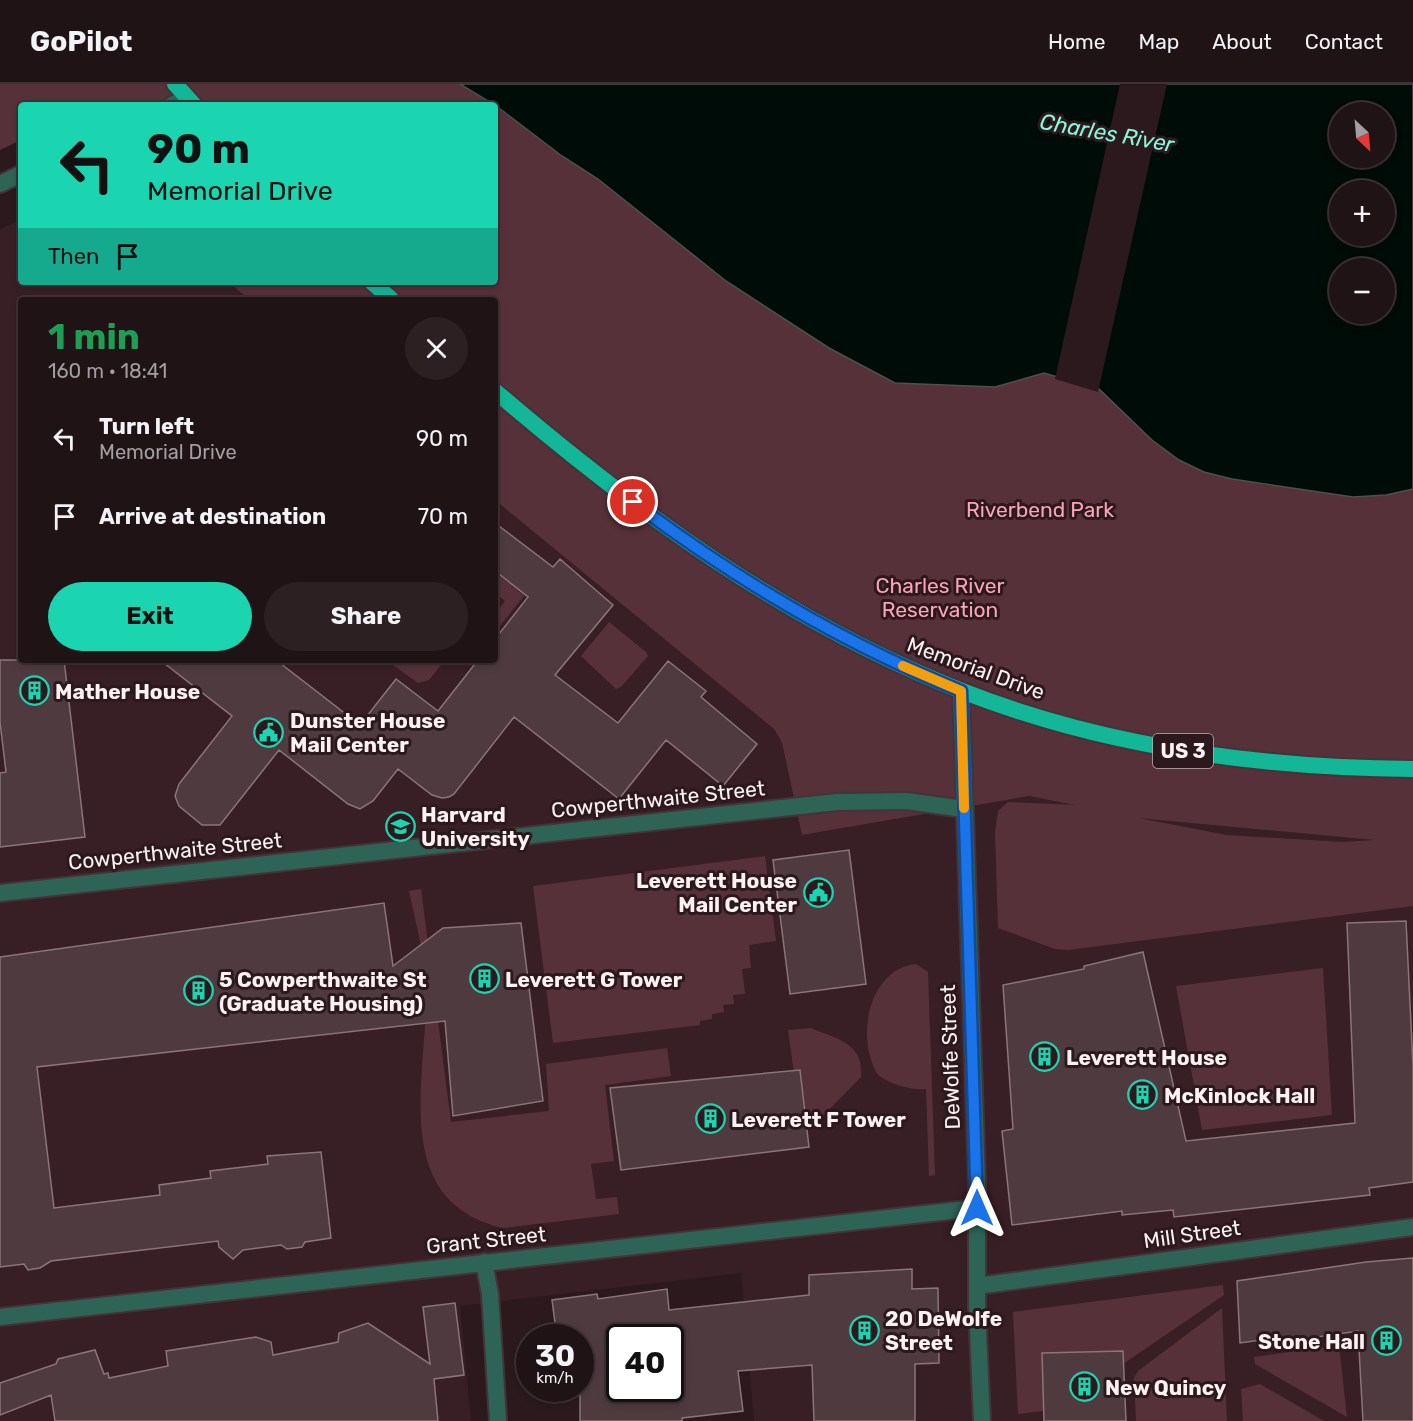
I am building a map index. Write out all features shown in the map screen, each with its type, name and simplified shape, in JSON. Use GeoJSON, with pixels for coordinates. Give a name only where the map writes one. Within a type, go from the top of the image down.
{"type":"FeatureCollection","features":[{"type":"Feature","properties":{"kind":"highway"},"geometry":{"type":"LineString","coordinates":[[175,84],[191,101]]}},
{"type":"Feature","properties":{"kind":"highway"},"geometry":{"type":"LineString","coordinates":[[375,285],[389,297]]}},
{"type":"Feature","properties":{"kind":"highway","name":"Memorial Drive"},"geometry":{"type":"LineString","coordinates":[[498,393],[608,483],[738,577],[859,645],[961,691],[1088,730],[1185,752],[1319,767],[1413,769]]}},
{"type":"Feature","properties":{"kind":"street"},"geometry":{"type":"LineString","coordinates":[[0,184],[18,175]]}},
{"type":"Feature","properties":{"kind":"street","name":"DeWolfe Street"},"geometry":{"type":"LineString","coordinates":[[961,691],[982,1421]]}},
{"type":"Feature","properties":{"kind":"street","name":"Cowperthwaite Street"},"geometry":{"type":"LineString","coordinates":[[0,893],[837,802],[906,801],[964,809]]}},
{"type":"Feature","properties":{"kind":"street","name":"Grant Street"},"geometry":{"type":"LineString","coordinates":[[0,1317],[977,1208]]}},
{"type":"Feature","properties":{"kind":"street","name":"Mill Street"},"geometry":{"type":"LineString","coordinates":[[977,1286],[1413,1227]]}},
{"type":"Feature","properties":{"kind":"street"},"geometry":{"type":"LineString","coordinates":[[484,1262],[490,1294],[498,1421]]}},
{"type":"Feature","properties":{"kind":"shaded area","name":"Harvard University"},"geometry":{"type":"Polygon","coordinates":[[[18,221],[18,285],[232,285],[246,297],[18,297],[18,663],[498,663],[498,502],[774,729],[782,743],[802,835],[1029,796],[1131,816],[1413,844],[1413,1421],[754,1421],[741,1273],[460,1306],[471,1421],[0,1421],[0,229],[18,221]]]}},
{"type":"Feature","properties":{"kind":"green space"},"geometry":{"type":"Polygon","coordinates":[[[0,84],[460,84],[488,102],[18,102],[18,141],[0,150],[0,84]]]}},
{"type":"Feature","properties":{"kind":"green space","name":"Charles River Reservation"},"geometry":{"type":"Polygon","coordinates":[[[498,108],[598,179],[726,281],[829,348],[895,383],[995,387],[1043,373],[1099,389],[1204,472],[1266,485],[1386,495],[1413,489],[1413,906],[1068,950],[1055,949],[998,928],[995,832],[998,811],[1008,802],[1075,805],[1029,796],[802,835],[782,743],[774,729],[498,502],[498,297],[246,297],[232,285],[498,285],[498,108]],[[1138,818],[1227,835],[1342,842],[1374,840],[1138,818]]]}},
{"type":"Feature","properties":{"kind":"green space"},"geometry":{"type":"Polygon","coordinates":[[[498,574],[524,596],[498,628],[498,610],[505,601],[498,595],[498,574]]]}},
{"type":"Feature","properties":{"kind":"green space"},"geometry":{"type":"Polygon","coordinates":[[[609,622],[648,656],[621,687],[616,689],[581,656],[609,622]]]}},
{"type":"Feature","properties":{"kind":"green space"},"geometry":{"type":"Polygon","coordinates":[[[390,663],[443,663],[429,680],[418,683],[390,663]]]}},
{"type":"Feature","properties":{"kind":"green space"},"geometry":{"type":"Polygon","coordinates":[[[765,856],[776,941],[749,945],[751,968],[742,969],[745,994],[733,995],[734,1004],[723,1005],[724,1012],[712,1014],[712,1019],[700,1021],[700,1025],[553,1043],[533,886],[765,856]]]}},
{"type":"Feature","properties":{"kind":"green space"},"geometry":{"type":"Polygon","coordinates":[[[421,889],[451,1122],[549,1111],[546,1064],[667,1048],[671,1076],[605,1085],[614,1161],[591,1164],[596,1199],[617,1197],[619,1214],[503,1228],[466,1214],[442,1191],[428,1163],[422,1131],[421,1096],[426,990],[422,953],[409,891],[421,889]]]}},
{"type":"Feature","properties":{"kind":"green space"},"geometry":{"type":"Polygon","coordinates":[[[916,964],[928,972],[935,1175],[929,1176],[926,1089],[901,1086],[878,1075],[867,1043],[870,1008],[877,992],[887,978],[900,969],[916,964]]]}},
{"type":"Feature","properties":{"kind":"green space"},"geometry":{"type":"Polygon","coordinates":[[[1323,968],[1332,1115],[1202,1130],[1176,986],[1323,968]]]}},
{"type":"Feature","properties":{"kind":"green space"},"geometry":{"type":"Polygon","coordinates":[[[811,1028],[839,1039],[853,1049],[861,1065],[861,1077],[814,1125],[802,1132],[788,1030],[811,1028]]]}},
{"type":"Feature","properties":{"kind":"green space"},"geometry":{"type":"Polygon","coordinates":[[[1223,1285],[1224,1295],[1123,1364],[1122,1351],[1042,1353],[1044,1411],[1018,1414],[1013,1312],[1223,1285]]]}},
{"type":"Feature","properties":{"kind":"green space"},"geometry":{"type":"Polygon","coordinates":[[[1222,1308],[1227,1421],[1136,1421],[1134,1378],[1138,1371],[1222,1308]]]}},
{"type":"Feature","properties":{"kind":"green space"},"geometry":{"type":"Polygon","coordinates":[[[1339,1345],[1347,1417],[1255,1364],[1254,1357],[1339,1345]]]}},
{"type":"Feature","properties":{"kind":"green space"},"geometry":{"type":"Polygon","coordinates":[[[1260,1384],[1324,1421],[1243,1421],[1241,1389],[1260,1384]]]}},
{"type":"Feature","properties":{"kind":"water","name":"Charles River"},"geometry":{"type":"Polygon","coordinates":[[[460,84],[1413,84],[1413,489],[1386,495],[1353,497],[1232,479],[1204,472],[1179,460],[1152,440],[1099,389],[1044,373],[995,387],[895,383],[829,348],[726,281],[598,179],[562,156],[498,107],[498,102],[490,102],[460,84]]]}},
{"type":"Feature","properties":{"kind":"pier"},"geometry":{"type":"Polygon","coordinates":[[[1120,84],[1167,84],[1098,392],[1055,379],[1120,84]]]}},
{"type":"Feature","properties":{"kind":"building"},"geometry":{"type":"Polygon","coordinates":[[[498,525],[553,567],[560,559],[613,605],[555,675],[618,723],[668,661],[706,691],[701,697],[757,744],[723,786],[666,740],[619,799],[514,717],[454,794],[449,797],[442,798],[432,795],[398,769],[373,801],[360,809],[348,804],[279,750],[220,825],[202,825],[179,806],[175,796],[179,784],[232,716],[164,663],[280,663],[360,725],[396,679],[438,711],[476,663],[498,663],[498,635],[528,597],[498,573],[498,525]]]}},
{"type":"Feature","properties":{"kind":"building","name":"Mather House"},"geometry":{"type":"Polygon","coordinates":[[[0,660],[18,660],[18,663],[64,663],[85,837],[0,847],[0,773],[6,772],[0,722],[0,660]]]}},
{"type":"Feature","properties":{"kind":"building"},"geometry":{"type":"Polygon","coordinates":[[[849,850],[866,984],[790,994],[773,860],[849,850]]]}},
{"type":"Feature","properties":{"kind":"building"},"geometry":{"type":"Polygon","coordinates":[[[384,903],[393,966],[443,928],[521,923],[543,1101],[453,1116],[445,1021],[37,1067],[54,1208],[160,1195],[159,1185],[211,1178],[210,1171],[268,1164],[267,1156],[321,1152],[331,1238],[305,1242],[302,1247],[287,1249],[281,1245],[243,1250],[233,1259],[219,1247],[218,1241],[51,1261],[40,1268],[28,1270],[24,1264],[0,1267],[0,957],[384,903]]]}},
{"type":"Feature","properties":{"kind":"building","name":"McKinlock Hall"},"geometry":{"type":"Polygon","coordinates":[[[1406,921],[1413,1066],[1413,1182],[1369,1188],[1370,1195],[1174,1217],[1173,1210],[1122,1215],[1122,1211],[1012,1225],[1002,1131],[1013,1129],[1003,985],[1084,969],[1084,966],[1143,952],[1186,1141],[1355,1123],[1347,923],[1406,921]]]}},
{"type":"Feature","properties":{"kind":"building","name":"Leverett F Tower"},"geometry":{"type":"Polygon","coordinates":[[[800,1070],[809,1147],[621,1170],[610,1088],[800,1070]]]}},
{"type":"Feature","properties":{"kind":"building","name":"Stone Hall"},"geometry":{"type":"Polygon","coordinates":[[[1413,1258],[1413,1421],[1363,1421],[1358,1331],[1262,1345],[1261,1340],[1240,1343],[1237,1281],[1366,1262],[1413,1258]]]}},
{"type":"Feature","properties":{"kind":"building"},"geometry":{"type":"Polygon","coordinates":[[[912,1269],[912,1289],[938,1288],[939,1363],[915,1364],[915,1421],[814,1421],[812,1365],[738,1371],[743,1411],[682,1418],[682,1421],[580,1421],[580,1402],[594,1402],[594,1324],[555,1324],[552,1300],[597,1294],[598,1299],[667,1289],[669,1310],[809,1295],[809,1275],[912,1269]]]}},
{"type":"Feature","properties":{"kind":"building"},"geometry":{"type":"Polygon","coordinates":[[[455,1303],[464,1375],[434,1379],[438,1421],[55,1421],[51,1395],[0,1415],[0,1383],[56,1364],[58,1359],[95,1350],[104,1374],[108,1373],[109,1378],[168,1366],[166,1351],[256,1337],[271,1342],[273,1355],[338,1342],[339,1333],[368,1323],[430,1364],[423,1307],[455,1303]]]}},
{"type":"Feature","properties":{"kind":"building","name":"New Quincy"},"geometry":{"type":"Polygon","coordinates":[[[1123,1351],[1126,1421],[1044,1421],[1042,1353],[1123,1351]]]}},
{"type":"Feature","properties":{"kind":"slow traffic"},"geometry":{"type":"LineString","coordinates":[[903,666],[961,691],[964,808]]}},
{"type":"Feature","properties":{"kind":"place","name":"Mather House"},"geometry":{"type":"Point","coordinates":[34,691]}},
{"type":"Feature","properties":{"kind":"place","name":"Dunster House Mail Center"},"geometry":{"type":"Point","coordinates":[269,732]}},
{"type":"Feature","properties":{"kind":"place","name":"Harvard University"},"geometry":{"type":"Point","coordinates":[400,826]}},
{"type":"Feature","properties":{"kind":"place","name":"Leverett House Mail Center"},"geometry":{"type":"Point","coordinates":[818,892]}},
{"type":"Feature","properties":{"kind":"place","name":"Leverett G Tower"},"geometry":{"type":"Point","coordinates":[484,979]}},
{"type":"Feature","properties":{"kind":"place","name":"5 Cowperthwaite St (Graduate Housing)"},"geometry":{"type":"Point","coordinates":[198,991]}},
{"type":"Feature","properties":{"kind":"place","name":"Leverett House"},"geometry":{"type":"Point","coordinates":[1045,1057]}},
{"type":"Feature","properties":{"kind":"place","name":"McKinlock Hall"},"geometry":{"type":"Point","coordinates":[1143,1095]}},
{"type":"Feature","properties":{"kind":"place","name":"Leverett F Tower"},"geometry":{"type":"Point","coordinates":[710,1119]}},
{"type":"Feature","properties":{"kind":"place","name":"20 DeWolfe Street"},"geometry":{"type":"Point","coordinates":[864,1330]}},
{"type":"Feature","properties":{"kind":"place","name":"Stone Hall"},"geometry":{"type":"Point","coordinates":[1386,1341]}},
{"type":"Feature","properties":{"kind":"place","name":"New Quincy"},"geometry":{"type":"Point","coordinates":[1084,1387]}},
{"type":"Feature","properties":{"kind":"route"},"geometry":{"type":"LineString","coordinates":[[633,502],[721,566],[803,616],[920,674],[961,691],[977,1208]]}},
{"type":"Feature","properties":{"kind":"park label","name":"Riverbend Park"},"geometry":{"type":"Point","coordinates":[1040,509]}}]}
